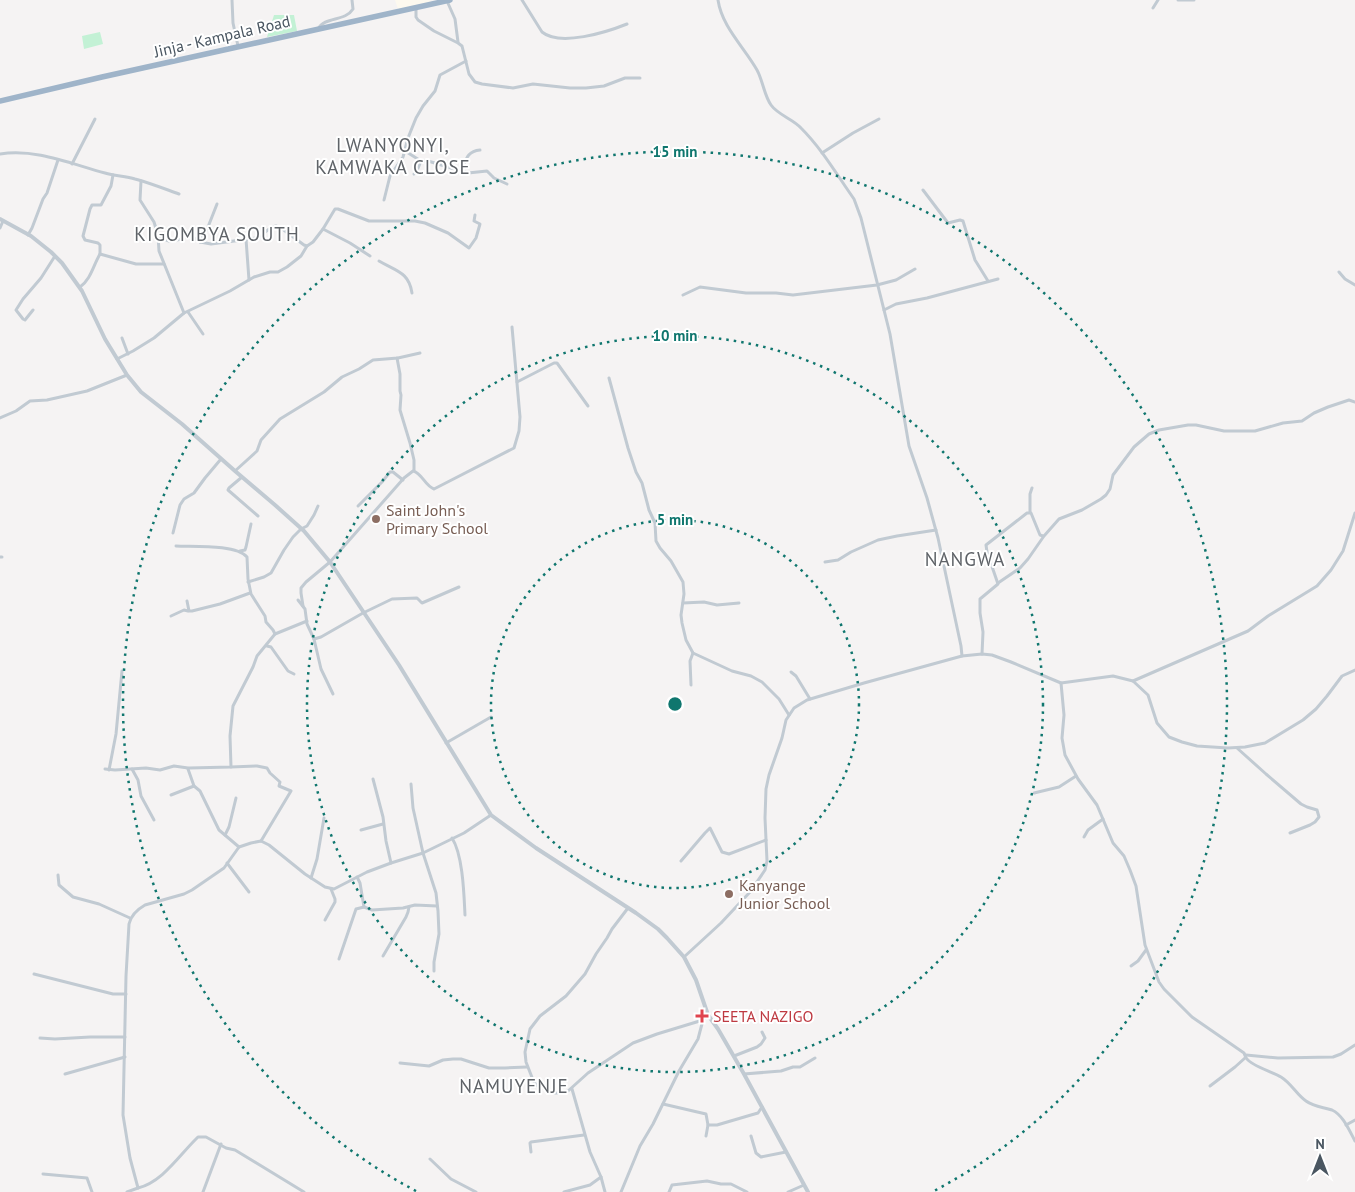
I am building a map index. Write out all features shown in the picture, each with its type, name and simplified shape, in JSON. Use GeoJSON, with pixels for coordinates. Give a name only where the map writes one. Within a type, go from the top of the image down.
{"type":"FeatureCollection","features":[{"type":"Feature","properties":{"kind":"highway","name":"Jinja - Kampala Road"},"geometry":{"type":"LineString","coordinates":[[0,101],[449,0]]}},
{"type":"Feature","properties":{"kind":"street"},"geometry":{"type":"LineString","coordinates":[[232,0],[233,23],[238,47]]}},
{"type":"Feature","properties":{"kind":"street"},"geometry":{"type":"LineString","coordinates":[[318,29],[322,23],[349,14],[353,9],[352,0]]}},
{"type":"Feature","properties":{"kind":"street"},"geometry":{"type":"LineString","coordinates":[[449,0],[455,18],[458,43]]}},
{"type":"Feature","properties":{"kind":"street"},"geometry":{"type":"LineString","coordinates":[[522,0],[546,36],[560,38],[594,35],[627,24]]}},
{"type":"Feature","properties":{"kind":"street"},"geometry":{"type":"LineString","coordinates":[[718,0],[720,10],[736,40],[757,69],[770,104],[800,127],[822,153],[854,199],[867,239],[890,334],[909,446],[936,530],[962,656]]}},
{"type":"Feature","properties":{"kind":"street"},"geometry":{"type":"LineString","coordinates":[[1153,8],[1158,0]]}},
{"type":"Feature","properties":{"kind":"street"},"geometry":{"type":"LineString","coordinates":[[1178,0],[1194,0]]}},
{"type":"Feature","properties":{"kind":"street"},"geometry":{"type":"LineString","coordinates":[[416,8],[418,20],[462,46],[469,74],[475,82],[513,88],[533,84],[586,88],[604,86],[625,78],[640,78]]}},
{"type":"Feature","properties":{"kind":"street"},"geometry":{"type":"LineString","coordinates":[[384,200],[390,176],[400,162],[416,118],[435,90],[440,75],[466,61]]}},
{"type":"Feature","properties":{"kind":"street"},"geometry":{"type":"LineString","coordinates":[[72,164],[95,119]]}},
{"type":"Feature","properties":{"kind":"street"},"geometry":{"type":"LineString","coordinates":[[822,153],[879,119]]}},
{"type":"Feature","properties":{"kind":"street"},"geometry":{"type":"LineString","coordinates":[[462,170],[470,153],[480,150]]}},
{"type":"Feature","properties":{"kind":"street"},"geometry":{"type":"LineString","coordinates":[[405,151],[421,161],[428,161],[468,173],[487,171],[494,178],[507,184]]}},
{"type":"Feature","properties":{"kind":"street"},"geometry":{"type":"LineString","coordinates":[[0,154],[24,152],[113,175],[133,178],[179,194]]}},
{"type":"Feature","properties":{"kind":"street"},"geometry":{"type":"LineString","coordinates":[[28,234],[47,193],[58,160]]}},
{"type":"Feature","properties":{"kind":"street"},"geometry":{"type":"LineString","coordinates":[[414,174],[421,161]]}},
{"type":"Feature","properties":{"kind":"street"},"geometry":{"type":"LineString","coordinates":[[80,288],[92,272],[100,254],[100,245],[85,240],[83,236],[90,209],[92,205],[101,205],[111,186],[113,175]]}},
{"type":"Feature","properties":{"kind":"street"},"geometry":{"type":"LineString","coordinates":[[141,181],[140,200],[154,222],[159,251],[164,264],[186,313],[203,334]]}},
{"type":"Feature","properties":{"kind":"street"},"geometry":{"type":"LineString","coordinates":[[922,190],[948,223],[960,220],[963,222],[975,260],[988,281]]}},
{"type":"Feature","properties":{"kind":"street"},"geometry":{"type":"LineString","coordinates":[[200,242],[217,204]]}},
{"type":"Feature","properties":{"kind":"street"},"geometry":{"type":"LineString","coordinates":[[117,359],[154,338],[186,313],[248,280],[262,274],[282,270],[298,260],[307,246],[313,242],[323,229],[336,208],[370,221],[415,221],[425,223],[448,233],[469,248],[476,238],[480,224],[474,221],[475,215]]}},
{"type":"Feature","properties":{"kind":"street"},"geometry":{"type":"LineString","coordinates":[[0,228],[2,220],[28,234],[56,256],[80,288],[105,339],[127,376],[140,392],[182,424],[275,505],[301,529],[330,562],[398,666],[491,815],[536,848],[658,929],[684,957],[696,980],[708,1015],[734,1056],[808,1192]]}},
{"type":"Feature","properties":{"kind":"street"},"geometry":{"type":"LineString","coordinates":[[158,237],[169,241],[183,240],[188,234],[200,242],[211,244],[257,238],[276,226],[307,246]]}},
{"type":"Feature","properties":{"kind":"street"},"geometry":{"type":"LineString","coordinates":[[323,229],[350,242],[370,256]]}},
{"type":"Feature","properties":{"kind":"street"},"geometry":{"type":"LineString","coordinates":[[246,239],[248,280]]}},
{"type":"Feature","properties":{"kind":"street"},"geometry":{"type":"LineString","coordinates":[[100,254],[136,264],[164,264]]}},
{"type":"Feature","properties":{"kind":"street"},"geometry":{"type":"LineString","coordinates":[[33,310],[23,320],[16,310],[56,256]]}},
{"type":"Feature","properties":{"kind":"street"},"geometry":{"type":"LineString","coordinates":[[379,261],[402,273],[411,285],[412,293]]}},
{"type":"Feature","properties":{"kind":"street"},"geometry":{"type":"LineString","coordinates":[[683,295],[700,287],[746,293],[793,295],[877,285],[896,280],[915,269]]}},
{"type":"Feature","properties":{"kind":"street"},"geometry":{"type":"LineString","coordinates":[[1339,272],[1345,279],[1355,285]]}},
{"type":"Feature","properties":{"kind":"street"},"geometry":{"type":"LineString","coordinates":[[884,310],[896,304],[928,298],[998,279]]}},
{"type":"Feature","properties":{"kind":"street"},"geometry":{"type":"LineString","coordinates":[[414,470],[417,471],[430,488],[434,489],[514,448],[519,431],[520,417],[512,327]]}},
{"type":"Feature","properties":{"kind":"street"},"geometry":{"type":"LineString","coordinates":[[122,338],[128,354]]}},
{"type":"Feature","properties":{"kind":"street"},"geometry":{"type":"LineString","coordinates":[[235,472],[257,451],[262,440],[280,418],[324,392],[342,377],[376,359],[397,358],[420,353]]}},
{"type":"Feature","properties":{"kind":"street"},"geometry":{"type":"LineString","coordinates":[[333,694],[321,669],[314,639],[310,633],[303,606],[301,588],[330,562],[414,470],[414,460],[400,410],[400,374],[397,358]]}},
{"type":"Feature","properties":{"kind":"street"},"geometry":{"type":"LineString","coordinates":[[517,382],[557,363],[588,406]]}},
{"type":"Feature","properties":{"kind":"street"},"geometry":{"type":"LineString","coordinates":[[0,418],[16,411],[30,401],[47,400],[87,391],[127,376]]}},
{"type":"Feature","properties":{"kind":"street"},"geometry":{"type":"LineString","coordinates":[[609,378],[628,448],[642,483],[648,510],[655,523],[656,541],[671,561],[684,587],[682,623],[688,647],[693,653],[762,682],[779,699],[789,714]]}},
{"type":"Feature","properties":{"kind":"street"},"geometry":{"type":"LineString","coordinates":[[982,654],[983,632],[980,599],[998,583],[1020,568],[1059,519],[1082,510],[1106,495],[1110,489],[1113,475],[1134,447],[1146,436],[1155,431],[1174,426],[1193,424],[1224,431],[1255,431],[1283,423],[1302,421],[1314,413],[1349,400],[1355,402]]}},
{"type":"Feature","properties":{"kind":"street"},"geometry":{"type":"LineString","coordinates":[[173,533],[181,502],[194,493],[222,459]]}},
{"type":"Feature","properties":{"kind":"street"},"geometry":{"type":"LineString","coordinates":[[358,506],[390,472],[393,472],[403,480]]}},
{"type":"Feature","properties":{"kind":"street"},"geometry":{"type":"LineString","coordinates":[[242,477],[228,490],[258,516]]}},
{"type":"Feature","properties":{"kind":"street"},"geometry":{"type":"LineString","coordinates":[[1032,488],[1030,512],[1040,536],[1044,536]]}},
{"type":"Feature","properties":{"kind":"street"},"geometry":{"type":"LineString","coordinates":[[248,582],[269,575],[288,543],[301,529],[308,526],[318,506]]}},
{"type":"Feature","properties":{"kind":"street"},"geometry":{"type":"LineString","coordinates":[[998,583],[986,552],[986,545],[1030,512]]}},
{"type":"Feature","properties":{"kind":"street"},"geometry":{"type":"LineString","coordinates":[[1133,681],[1248,631],[1268,616],[1317,586],[1332,570],[1343,551],[1355,513]]}},
{"type":"Feature","properties":{"kind":"street"},"geometry":{"type":"LineString","coordinates":[[240,551],[245,550],[251,524]]}},
{"type":"Feature","properties":{"kind":"street"},"geometry":{"type":"LineString","coordinates":[[825,562],[838,560],[878,540],[936,530]]}},
{"type":"Feature","properties":{"kind":"street"},"geometry":{"type":"LineString","coordinates":[[176,546],[217,548],[240,551],[245,554],[247,557],[248,582],[251,593],[255,603],[265,616],[266,622],[274,630],[275,634]]}},
{"type":"Feature","properties":{"kind":"street"},"geometry":{"type":"LineString","coordinates":[[314,639],[394,598],[417,598],[422,604],[459,587]]}},
{"type":"Feature","properties":{"kind":"street"},"geometry":{"type":"LineString","coordinates":[[171,616],[184,610],[192,611],[212,606],[251,593]]}},
{"type":"Feature","properties":{"kind":"street"},"geometry":{"type":"LineString","coordinates":[[298,600],[303,606]]}},
{"type":"Feature","properties":{"kind":"street"},"geometry":{"type":"LineString","coordinates":[[187,601],[189,611]]}},
{"type":"Feature","properties":{"kind":"street"},"geometry":{"type":"LineString","coordinates":[[683,603],[704,602],[717,605],[739,603]]}},
{"type":"Feature","properties":{"kind":"street"},"geometry":{"type":"LineString","coordinates":[[231,767],[230,736],[233,706],[258,656],[275,634],[307,621]]}},
{"type":"Feature","properties":{"kind":"street"},"geometry":{"type":"LineString","coordinates":[[267,646],[271,647],[288,671],[294,674]]}},
{"type":"Feature","properties":{"kind":"street"},"geometry":{"type":"LineString","coordinates":[[691,685],[690,661],[693,653]]}},
{"type":"Feature","properties":{"kind":"street"},"geometry":{"type":"LineString","coordinates":[[684,957],[721,923],[750,892],[765,870],[767,864],[765,818],[767,781],[789,714],[798,705],[810,699],[962,656],[992,655],[1062,683],[1113,676],[1133,681],[1148,695],[1157,723],[1169,737],[1197,746],[1215,748],[1245,747],[1265,743],[1303,720],[1316,709],[1342,676],[1355,670]]}},
{"type":"Feature","properties":{"kind":"street"},"geometry":{"type":"LineString","coordinates":[[122,671],[116,734],[107,769],[146,768],[160,770],[174,766],[188,768],[257,766],[266,768],[278,779],[280,782],[279,786],[290,791],[261,841]]}},
{"type":"Feature","properties":{"kind":"street"},"geometry":{"type":"LineString","coordinates":[[792,672],[810,699]]}},
{"type":"Feature","properties":{"kind":"street"},"geometry":{"type":"LineString","coordinates":[[1062,683],[1064,715],[1063,750],[1076,776],[1097,805],[1114,843],[1124,856],[1134,881],[1146,950],[1159,982],[1192,1017],[1264,1069],[1281,1077],[1310,1104],[1334,1111],[1346,1125],[1355,1140]]}},
{"type":"Feature","properties":{"kind":"street"},"geometry":{"type":"LineString","coordinates":[[446,744],[491,717]]}},
{"type":"Feature","properties":{"kind":"street"},"geometry":{"type":"LineString","coordinates":[[1236,747],[1301,804],[1317,810],[1319,818],[1290,833]]}},
{"type":"Feature","properties":{"kind":"street"},"geometry":{"type":"LineString","coordinates":[[1245,747],[1248,758]]}},
{"type":"Feature","properties":{"kind":"street"},"geometry":{"type":"LineString","coordinates":[[188,768],[194,786],[200,791],[219,830],[239,847]]}},
{"type":"Feature","properties":{"kind":"street"},"geometry":{"type":"LineString","coordinates":[[132,769],[138,780],[141,796],[154,820]]}},
{"type":"Feature","properties":{"kind":"street"},"geometry":{"type":"LineString","coordinates":[[1034,793],[1059,787],[1076,776]]}},
{"type":"Feature","properties":{"kind":"street"},"geometry":{"type":"LineString","coordinates":[[373,779],[391,863]]}},
{"type":"Feature","properties":{"kind":"street"},"geometry":{"type":"LineString","coordinates":[[411,784],[413,808],[438,906],[439,934],[434,971]]}},
{"type":"Feature","properties":{"kind":"street"},"geometry":{"type":"LineString","coordinates":[[171,795],[194,786]]}},
{"type":"Feature","properties":{"kind":"street"},"geometry":{"type":"LineString","coordinates":[[225,835],[229,827],[236,798]]}},
{"type":"Feature","properties":{"kind":"street"},"geometry":{"type":"LineString","coordinates":[[138,1188],[130,1158],[123,1115],[127,957],[130,918],[139,908],[145,904],[184,894],[192,890],[219,872],[239,847],[251,842],[261,841],[270,844],[311,878],[331,889],[391,863],[423,853],[464,833],[491,815]]}},
{"type":"Feature","properties":{"kind":"street"},"geometry":{"type":"LineString","coordinates":[[311,878],[317,859],[324,818]]}},
{"type":"Feature","properties":{"kind":"street"},"geometry":{"type":"LineString","coordinates":[[1084,838],[1088,830],[1103,819]]}},
{"type":"Feature","properties":{"kind":"street"},"geometry":{"type":"LineString","coordinates":[[360,830],[383,824]]}},
{"type":"Feature","properties":{"kind":"street"},"geometry":{"type":"LineString","coordinates":[[681,861],[710,828],[722,852],[728,854],[766,840]]}},
{"type":"Feature","properties":{"kind":"street"},"geometry":{"type":"LineString","coordinates":[[452,838],[456,844],[462,875],[465,915]]}},
{"type":"Feature","properties":{"kind":"street"},"geometry":{"type":"LineString","coordinates":[[227,863],[248,892]]}},
{"type":"Feature","properties":{"kind":"street"},"geometry":{"type":"LineString","coordinates":[[58,875],[60,888],[73,897],[99,904],[130,918]]}},
{"type":"Feature","properties":{"kind":"street"},"geometry":{"type":"LineString","coordinates":[[357,877],[360,883],[364,907]]}},
{"type":"Feature","properties":{"kind":"street"},"geometry":{"type":"LineString","coordinates":[[325,920],[335,902],[331,889]]}},
{"type":"Feature","properties":{"kind":"street"},"geometry":{"type":"LineString","coordinates":[[338,959],[356,910],[364,907],[372,910],[415,905],[438,906]]}},
{"type":"Feature","properties":{"kind":"street"},"geometry":{"type":"LineString","coordinates":[[383,956],[406,917],[408,907]]}},
{"type":"Feature","properties":{"kind":"street"},"geometry":{"type":"LineString","coordinates":[[628,908],[612,929],[585,974],[566,996],[545,1012],[531,1027],[525,1052],[527,1067],[536,1085],[546,1091],[568,1092],[588,1073],[633,1043],[703,1020],[708,1015]]}},
{"type":"Feature","properties":{"kind":"street"},"geometry":{"type":"LineString","coordinates":[[1131,966],[1138,961],[1146,950]]}},
{"type":"Feature","properties":{"kind":"street"},"geometry":{"type":"LineString","coordinates":[[34,974],[113,994],[126,994]]}},
{"type":"Feature","properties":{"kind":"street"},"geometry":{"type":"LineString","coordinates":[[621,1192],[640,1146],[698,1039],[703,1020]]}},
{"type":"Feature","properties":{"kind":"street"},"geometry":{"type":"LineString","coordinates":[[734,1056],[761,1044],[765,1038],[762,1032]]}},
{"type":"Feature","properties":{"kind":"street"},"geometry":{"type":"LineString","coordinates":[[40,1038],[54,1040],[126,1037]]}},
{"type":"Feature","properties":{"kind":"street"},"geometry":{"type":"LineString","coordinates":[[1246,1056],[1278,1058],[1328,1057],[1341,1054],[1355,1045]]}},
{"type":"Feature","properties":{"kind":"street"},"geometry":{"type":"LineString","coordinates":[[1210,1086],[1235,1068],[1246,1056]]}},
{"type":"Feature","properties":{"kind":"street"},"geometry":{"type":"LineString","coordinates":[[66,1074],[125,1057]]}},
{"type":"Feature","properties":{"kind":"street"},"geometry":{"type":"LineString","coordinates":[[400,1063],[429,1066],[453,1058],[489,1068],[527,1067]]}},
{"type":"Feature","properties":{"kind":"street"},"geometry":{"type":"LineString","coordinates":[[744,1074],[782,1071],[793,1067],[802,1067],[815,1058]]}},
{"type":"Feature","properties":{"kind":"street"},"geometry":{"type":"LineString","coordinates":[[572,1089],[584,1135],[605,1192]]}},
{"type":"Feature","properties":{"kind":"street"},"geometry":{"type":"LineString","coordinates":[[663,1104],[706,1114],[708,1125],[706,1136]]}},
{"type":"Feature","properties":{"kind":"street"},"geometry":{"type":"LineString","coordinates":[[708,1125],[717,1125],[751,1115],[758,1112],[762,1107]]}},
{"type":"Feature","properties":{"kind":"street"},"geometry":{"type":"LineString","coordinates":[[1346,1125],[1355,1120]]}},
{"type":"Feature","properties":{"kind":"street"},"geometry":{"type":"LineString","coordinates":[[531,1152],[531,1142],[584,1135]]}},
{"type":"Feature","properties":{"kind":"street"},"geometry":{"type":"LineString","coordinates":[[751,1136],[756,1153],[761,1157],[786,1152]]}},
{"type":"Feature","properties":{"kind":"street"},"geometry":{"type":"LineString","coordinates":[[127,1192],[149,1184],[163,1174],[198,1137],[206,1137],[226,1148],[235,1150],[304,1192]]}},
{"type":"Feature","properties":{"kind":"street"},"geometry":{"type":"LineString","coordinates":[[203,1192],[221,1144]]}},
{"type":"Feature","properties":{"kind":"street"},"geometry":{"type":"LineString","coordinates":[[430,1159],[451,1179],[474,1191]]}},
{"type":"Feature","properties":{"kind":"street"},"geometry":{"type":"LineString","coordinates":[[43,1174],[88,1178],[92,1192]]}},
{"type":"Feature","properties":{"kind":"street"},"geometry":{"type":"LineString","coordinates":[[564,1192],[590,1185],[601,1177]]}},
{"type":"Feature","properties":{"kind":"street"},"geometry":{"type":"LineString","coordinates":[[669,1192],[672,1185],[703,1181],[731,1184],[747,1192]]}},
{"type":"Feature","properties":{"kind":"street"},"geometry":{"type":"LineString","coordinates":[[788,1192],[804,1185]]}},
{"type":"Feature","properties":{"kind":"shaded area"},"geometry":{"type":"Polygon","coordinates":[[[395,0],[430,0],[431,2],[398,9],[395,0]]]}},
{"type":"Feature","properties":{"kind":"green space"},"geometry":{"type":"Polygon","coordinates":[[[274,15],[294,15],[297,31],[267,37],[274,15]]]}},
{"type":"Feature","properties":{"kind":"green space"},"geometry":{"type":"Polygon","coordinates":[[[100,32],[103,44],[84,49],[82,36],[100,32]]]}},
{"type":"Feature","properties":{"kind":"place","name":"Saint John's Primary School"},"geometry":{"type":"Point","coordinates":[376,519]}},
{"type":"Feature","properties":{"kind":"place","name":"Kanyange Junior School"},"geometry":{"type":"Point","coordinates":[729,894]}},
{"type":"Feature","properties":{"kind":"place","name":"SEETA NAZIGO"},"geometry":{"type":"Point","coordinates":[702,1016]}},
{"type":"Feature","properties":{"kind":"district","name":"LWANYONYI, KAMWAKA CLOSE"},"geometry":{"type":"Point","coordinates":[393,156]}},
{"type":"Feature","properties":{"kind":"district","name":"KIGOMBYA SOUTH"},"geometry":{"type":"Point","coordinates":[217,234]}},
{"type":"Feature","properties":{"kind":"district","name":"NANGWA"},"geometry":{"type":"Point","coordinates":[965,559]}},
{"type":"Feature","properties":{"kind":"district","name":"NAMUYENJE"},"geometry":{"type":"Point","coordinates":[514,1086]}}]}
